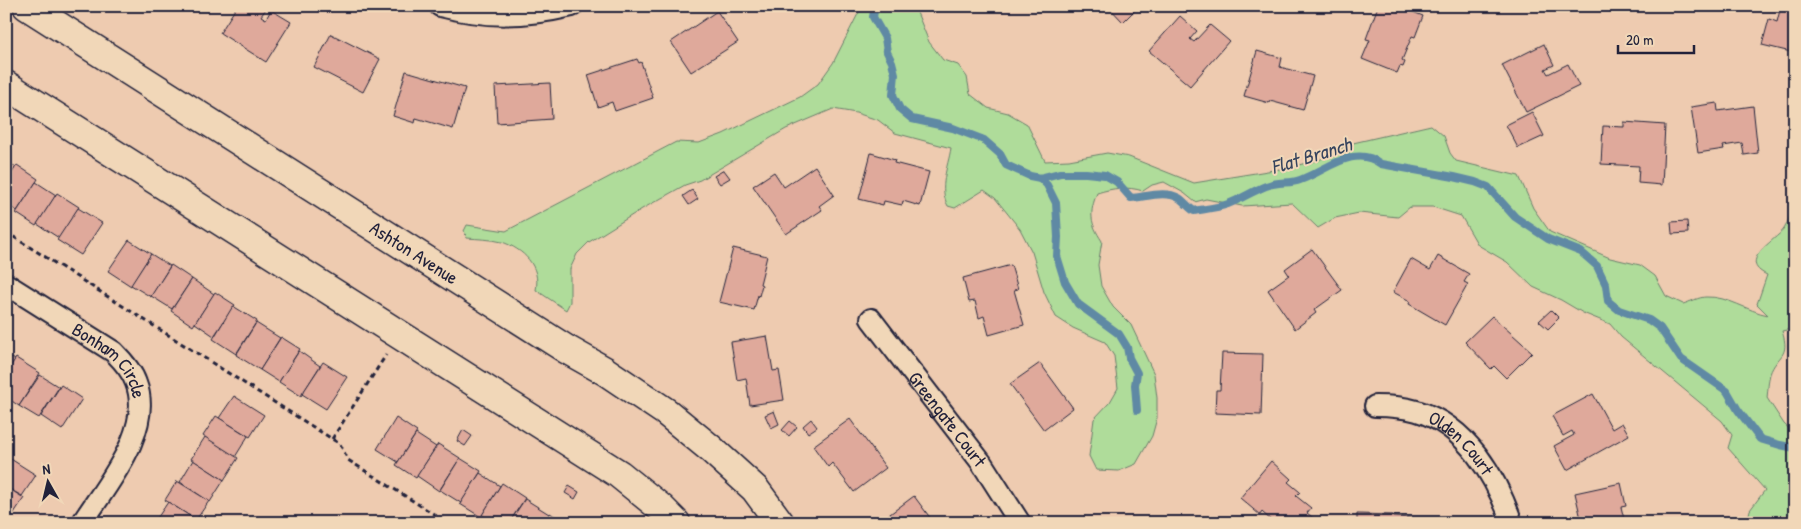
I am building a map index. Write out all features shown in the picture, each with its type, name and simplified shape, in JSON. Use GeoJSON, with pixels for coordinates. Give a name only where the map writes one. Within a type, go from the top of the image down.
{"type":"FeatureCollection","features":[{"type":"Feature","properties":{"kind":"street","name":"Ashton Avenue"},"geometry":{"type":"LineString","coordinates":[[26,6],[658,407],[711,449],[755,489],[780,523]]}},
{"type":"Feature","properties":{"kind":"street"},"geometry":{"type":"LineString","coordinates":[[440,6],[464,12],[502,16],[533,14],[572,6]]}},
{"type":"Feature","properties":{"kind":"street"},"geometry":{"type":"LineString","coordinates":[[6,85],[619,474],[661,508],[676,523]]}},
{"type":"Feature","properties":{"kind":"street","name":"Bonham Circle"},"geometry":{"type":"LineString","coordinates":[[6,284],[114,352],[126,365],[136,383],[140,404],[138,426],[126,454],[82,523]]}},
{"type":"Feature","properties":{"kind":"street","name":"Greengate Court"},"geometry":{"type":"LineString","coordinates":[[871,320],[981,462],[1020,523]]}},
{"type":"Feature","properties":{"kind":"street","name":"Olden Court"},"geometry":{"type":"LineString","coordinates":[[1375,406],[1395,406],[1419,411],[1443,423],[1460,436],[1487,469],[1497,486],[1512,523]]}},
{"type":"Feature","properties":{"kind":"path"},"geometry":{"type":"LineString","coordinates":[[6,232],[340,444],[348,460],[448,523]]}},
{"type":"Feature","properties":{"kind":"path"},"geometry":{"type":"LineString","coordinates":[[332,439],[388,352]]}},
{"type":"Feature","properties":{"kind":"green space"},"geometry":{"type":"Polygon","coordinates":[[[862,6],[912,6],[916,10],[929,42],[943,60],[958,65],[967,77],[970,94],[988,108],[1008,113],[1027,124],[1045,161],[1069,160],[1107,153],[1129,157],[1194,183],[1286,168],[1319,160],[1353,143],[1431,125],[1444,136],[1450,153],[1456,161],[1519,176],[1533,208],[1550,232],[1610,258],[1640,265],[1655,276],[1666,296],[1683,304],[1700,298],[1714,297],[1768,315],[1757,304],[1767,275],[1758,269],[1755,264],[1756,257],[1784,229],[1790,217],[1795,195],[1795,324],[1791,329],[1782,331],[1784,351],[1770,374],[1767,398],[1784,424],[1795,434],[1795,523],[1747,523],[1750,510],[1765,490],[1728,448],[1732,435],[1722,421],[1621,337],[1610,324],[1583,313],[1533,287],[1507,262],[1478,245],[1461,216],[1433,207],[1410,207],[1398,217],[1359,213],[1335,218],[1318,228],[1292,203],[1242,206],[1206,199],[1195,202],[1184,193],[1164,182],[1152,185],[1143,191],[1120,188],[1097,193],[1092,218],[1095,229],[1102,241],[1098,265],[1101,286],[1113,307],[1131,325],[1154,374],[1157,398],[1157,418],[1152,436],[1136,464],[1119,471],[1096,470],[1089,456],[1094,419],[1110,402],[1118,388],[1114,356],[1105,342],[1073,328],[1056,317],[1044,292],[1032,252],[1020,229],[995,198],[984,190],[955,208],[948,206],[945,199],[944,185],[951,148],[895,133],[878,120],[856,113],[833,109],[786,129],[700,180],[685,185],[642,209],[589,242],[577,254],[570,269],[570,302],[566,310],[536,290],[536,273],[533,266],[517,249],[498,241],[467,238],[464,231],[467,225],[506,231],[676,142],[699,143],[723,134],[800,97],[818,84],[833,63],[862,6]]]}},
{"type":"Feature","properties":{"kind":"building"},"geometry":{"type":"Polygon","coordinates":[[[237,6],[268,6],[261,16],[266,19],[271,10],[291,22],[266,62],[220,33],[237,6]]]}},
{"type":"Feature","properties":{"kind":"building"},"geometry":{"type":"Polygon","coordinates":[[[1108,6],[1139,6],[1123,22],[1108,6]]]}},
{"type":"Feature","properties":{"kind":"building"},"geometry":{"type":"Polygon","coordinates":[[[1378,6],[1398,6],[1423,16],[1415,37],[1412,36],[1402,60],[1405,62],[1403,67],[1400,66],[1397,73],[1362,59],[1370,40],[1366,39],[1378,6]]]}},
{"type":"Feature","properties":{"kind":"building"},"geometry":{"type":"Polygon","coordinates":[[[1781,6],[1795,6],[1795,53],[1762,45],[1769,19],[1777,22],[1781,6]]]}},
{"type":"Feature","properties":{"kind":"building"},"geometry":{"type":"Polygon","coordinates":[[[717,11],[738,42],[691,72],[671,42],[717,11]]]}},
{"type":"Feature","properties":{"kind":"building"},"geometry":{"type":"Polygon","coordinates":[[[1180,16],[1197,31],[1190,39],[1194,42],[1210,25],[1229,41],[1190,86],[1149,51],[1180,16]]]}},
{"type":"Feature","properties":{"kind":"building"},"geometry":{"type":"Polygon","coordinates":[[[331,34],[380,59],[363,92],[314,67],[331,34]]]}},
{"type":"Feature","properties":{"kind":"building"},"geometry":{"type":"Polygon","coordinates":[[[1544,44],[1554,65],[1545,69],[1548,74],[1568,64],[1579,86],[1526,112],[1502,65],[1544,44]]]}},
{"type":"Feature","properties":{"kind":"building"},"geometry":{"type":"Polygon","coordinates":[[[1257,51],[1282,58],[1280,67],[1313,76],[1303,110],[1244,96],[1257,51]]]}},
{"type":"Feature","properties":{"kind":"building"},"geometry":{"type":"Polygon","coordinates":[[[637,59],[639,63],[641,62],[653,98],[615,111],[612,102],[598,107],[588,75],[637,59]]]}},
{"type":"Feature","properties":{"kind":"building"},"geometry":{"type":"Polygon","coordinates":[[[406,71],[465,88],[453,129],[416,118],[415,123],[393,116],[406,71]]]}},
{"type":"Feature","properties":{"kind":"building"},"geometry":{"type":"Polygon","coordinates":[[[550,83],[552,119],[497,123],[495,86],[550,83]]]}},
{"type":"Feature","properties":{"kind":"building"},"geometry":{"type":"Polygon","coordinates":[[[1717,103],[1718,111],[1753,106],[1758,153],[1744,155],[1742,143],[1723,146],[1724,149],[1698,153],[1691,107],[1717,103]]]}},
{"type":"Feature","properties":{"kind":"building"},"geometry":{"type":"Polygon","coordinates":[[[1532,112],[1544,136],[1518,148],[1506,125],[1532,112]]]}},
{"type":"Feature","properties":{"kind":"building"},"geometry":{"type":"Polygon","coordinates":[[[1624,122],[1665,125],[1662,185],[1638,183],[1639,166],[1601,164],[1603,126],[1624,127],[1624,122]]]}},
{"type":"Feature","properties":{"kind":"building"},"geometry":{"type":"Polygon","coordinates":[[[871,153],[895,160],[894,163],[929,172],[920,206],[903,201],[902,205],[884,201],[883,205],[859,199],[871,153]]]}},
{"type":"Feature","properties":{"kind":"building"},"geometry":{"type":"Polygon","coordinates":[[[6,161],[16,167],[6,182],[6,161]]]}},
{"type":"Feature","properties":{"kind":"building"},"geometry":{"type":"Polygon","coordinates":[[[17,165],[38,179],[17,211],[6,204],[6,182],[17,165]]]}},
{"type":"Feature","properties":{"kind":"building"},"geometry":{"type":"Polygon","coordinates":[[[815,166],[834,195],[819,206],[822,210],[786,234],[753,186],[774,172],[784,187],[815,166]]]}},
{"type":"Feature","properties":{"kind":"building"},"geometry":{"type":"Polygon","coordinates":[[[724,170],[730,178],[720,184],[714,176],[724,170]]]}},
{"type":"Feature","properties":{"kind":"building"},"geometry":{"type":"Polygon","coordinates":[[[36,182],[56,195],[36,226],[16,213],[36,182]]]}},
{"type":"Feature","properties":{"kind":"building"},"geometry":{"type":"Polygon","coordinates":[[[692,190],[698,199],[689,205],[683,196],[692,190]]]}},
{"type":"Feature","properties":{"kind":"building"},"geometry":{"type":"Polygon","coordinates":[[[57,193],[79,207],[59,238],[37,224],[57,193]]]}},
{"type":"Feature","properties":{"kind":"building"},"geometry":{"type":"Polygon","coordinates":[[[78,208],[102,223],[81,255],[57,240],[78,208]]]}},
{"type":"Feature","properties":{"kind":"building"},"geometry":{"type":"Polygon","coordinates":[[[1687,221],[1688,233],[1672,234],[1671,222],[1687,221]]]}},
{"type":"Feature","properties":{"kind":"building"},"geometry":{"type":"Polygon","coordinates":[[[129,240],[151,254],[131,286],[108,271],[129,240]]]}},
{"type":"Feature","properties":{"kind":"building"},"geometry":{"type":"Polygon","coordinates":[[[733,248],[767,256],[760,284],[762,285],[754,310],[719,302],[733,248]]]}},
{"type":"Feature","properties":{"kind":"building"},"geometry":{"type":"Polygon","coordinates":[[[1312,249],[1342,290],[1314,310],[1316,313],[1295,329],[1268,290],[1289,275],[1285,269],[1312,249]]]}},
{"type":"Feature","properties":{"kind":"building"},"geometry":{"type":"Polygon","coordinates":[[[151,254],[170,266],[151,297],[131,285],[151,254]]]}},
{"type":"Feature","properties":{"kind":"building"},"geometry":{"type":"Polygon","coordinates":[[[1438,256],[1469,274],[1464,282],[1468,284],[1445,325],[1409,304],[1410,301],[1393,292],[1411,259],[1430,270],[1438,256]]]}},
{"type":"Feature","properties":{"kind":"building"},"geometry":{"type":"Polygon","coordinates":[[[171,265],[192,279],[172,309],[151,296],[171,265]]]}},
{"type":"Feature","properties":{"kind":"building"},"geometry":{"type":"Polygon","coordinates":[[[1011,265],[1018,289],[1014,290],[1024,325],[989,335],[984,316],[979,318],[975,301],[969,302],[963,278],[1011,265]]]}},
{"type":"Feature","properties":{"kind":"building"},"geometry":{"type":"Polygon","coordinates":[[[192,279],[214,294],[193,326],[171,311],[192,279]]]}},
{"type":"Feature","properties":{"kind":"building"},"geometry":{"type":"Polygon","coordinates":[[[215,292],[235,305],[214,336],[195,323],[215,292]]]}},
{"type":"Feature","properties":{"kind":"building"},"geometry":{"type":"Polygon","coordinates":[[[233,306],[257,321],[236,354],[213,339],[233,306]]]}},
{"type":"Feature","properties":{"kind":"building"},"geometry":{"type":"Polygon","coordinates":[[[1551,310],[1559,318],[1548,329],[1539,321],[1551,310]]]}},
{"type":"Feature","properties":{"kind":"building"},"geometry":{"type":"Polygon","coordinates":[[[1492,316],[1532,352],[1506,378],[1494,366],[1491,369],[1465,342],[1492,316]]]}},
{"type":"Feature","properties":{"kind":"building"},"geometry":{"type":"Polygon","coordinates":[[[256,323],[280,338],[260,370],[236,355],[256,323]]]}},
{"type":"Feature","properties":{"kind":"building"},"geometry":{"type":"Polygon","coordinates":[[[767,336],[773,371],[779,370],[784,400],[750,405],[746,378],[737,380],[731,342],[767,336]]]}},
{"type":"Feature","properties":{"kind":"building"},"geometry":{"type":"Polygon","coordinates":[[[281,337],[300,349],[279,382],[260,370],[281,337]]]}},
{"type":"Feature","properties":{"kind":"building"},"geometry":{"type":"Polygon","coordinates":[[[299,351],[320,366],[301,396],[279,382],[299,351]]]}},
{"type":"Feature","properties":{"kind":"building"},"geometry":{"type":"Polygon","coordinates":[[[1222,353],[1263,354],[1261,415],[1215,413],[1216,390],[1220,390],[1222,353]]]}},
{"type":"Feature","properties":{"kind":"building"},"geometry":{"type":"Polygon","coordinates":[[[6,354],[15,360],[6,373],[6,354]]]}},
{"type":"Feature","properties":{"kind":"building"},"geometry":{"type":"Polygon","coordinates":[[[16,358],[40,373],[19,406],[6,397],[6,373],[16,358]]]}},
{"type":"Feature","properties":{"kind":"building"},"geometry":{"type":"Polygon","coordinates":[[[323,362],[347,377],[326,409],[302,394],[323,362]]]}},
{"type":"Feature","properties":{"kind":"building"},"geometry":{"type":"Polygon","coordinates":[[[1040,363],[1073,408],[1044,430],[1010,384],[1040,363]]]}},
{"type":"Feature","properties":{"kind":"building"},"geometry":{"type":"Polygon","coordinates":[[[40,375],[59,387],[39,418],[19,406],[40,375]]]}},
{"type":"Feature","properties":{"kind":"building"},"geometry":{"type":"Polygon","coordinates":[[[61,385],[82,399],[62,430],[41,416],[61,385]]]}},
{"type":"Feature","properties":{"kind":"building"},"geometry":{"type":"Polygon","coordinates":[[[1593,394],[1612,429],[1622,423],[1629,435],[1567,470],[1554,446],[1574,435],[1572,431],[1563,436],[1552,416],[1593,394]]]}},
{"type":"Feature","properties":{"kind":"building"},"geometry":{"type":"Polygon","coordinates":[[[234,396],[264,415],[250,437],[219,418],[234,396]]]}},
{"type":"Feature","properties":{"kind":"building"},"geometry":{"type":"Polygon","coordinates":[[[774,411],[779,424],[771,428],[765,415],[774,411]]]}},
{"type":"Feature","properties":{"kind":"building"},"geometry":{"type":"Polygon","coordinates":[[[216,416],[248,436],[235,457],[203,436],[216,416]]]}},
{"type":"Feature","properties":{"kind":"building"},"geometry":{"type":"Polygon","coordinates":[[[396,418],[417,432],[398,462],[377,449],[396,418]]]}},
{"type":"Feature","properties":{"kind":"building"},"geometry":{"type":"Polygon","coordinates":[[[811,419],[817,427],[808,433],[803,426],[811,419]]]}},
{"type":"Feature","properties":{"kind":"building"},"geometry":{"type":"Polygon","coordinates":[[[850,419],[886,468],[854,492],[832,463],[828,467],[813,446],[850,419]]]}},
{"type":"Feature","properties":{"kind":"building"},"geometry":{"type":"Polygon","coordinates":[[[790,421],[797,427],[789,436],[782,430],[790,421]]]}},
{"type":"Feature","properties":{"kind":"building"},"geometry":{"type":"Polygon","coordinates":[[[463,430],[472,436],[465,446],[457,441],[463,430]]]}},
{"type":"Feature","properties":{"kind":"building"},"geometry":{"type":"Polygon","coordinates":[[[416,434],[436,447],[416,478],[396,465],[416,434]]]}},
{"type":"Feature","properties":{"kind":"building"},"geometry":{"type":"Polygon","coordinates":[[[205,437],[238,458],[224,480],[191,459],[205,437]]]}},
{"type":"Feature","properties":{"kind":"building"},"geometry":{"type":"Polygon","coordinates":[[[438,444],[460,458],[439,491],[417,476],[438,444]]]}},
{"type":"Feature","properties":{"kind":"building"},"geometry":{"type":"Polygon","coordinates":[[[6,456],[36,475],[22,496],[6,487],[6,456]]]}},
{"type":"Feature","properties":{"kind":"building"},"geometry":{"type":"Polygon","coordinates":[[[460,458],[481,471],[461,503],[440,490],[460,458]]]}},
{"type":"Feature","properties":{"kind":"building"},"geometry":{"type":"Polygon","coordinates":[[[193,460],[224,480],[210,502],[180,482],[193,460]]]}},
{"type":"Feature","properties":{"kind":"building"},"geometry":{"type":"Polygon","coordinates":[[[1271,461],[1291,479],[1288,482],[1300,492],[1296,496],[1311,508],[1307,513],[1317,521],[1316,523],[1274,523],[1262,512],[1260,515],[1240,498],[1271,461]]]}},
{"type":"Feature","properties":{"kind":"building"},"geometry":{"type":"Polygon","coordinates":[[[480,473],[500,486],[481,517],[460,504],[480,473]]]}},
{"type":"Feature","properties":{"kind":"building"},"geometry":{"type":"Polygon","coordinates":[[[177,481],[209,501],[196,520],[165,500],[177,481]]]}},
{"type":"Feature","properties":{"kind":"building"},"geometry":{"type":"Polygon","coordinates":[[[502,483],[525,498],[509,523],[494,523],[482,515],[502,483]]]}},
{"type":"Feature","properties":{"kind":"building"},"geometry":{"type":"Polygon","coordinates":[[[1621,483],[1626,506],[1621,507],[1625,523],[1582,523],[1575,493],[1621,483]]]}},
{"type":"Feature","properties":{"kind":"building"},"geometry":{"type":"Polygon","coordinates":[[[569,486],[579,492],[575,499],[565,493],[569,486]]]}},
{"type":"Feature","properties":{"kind":"building"},"geometry":{"type":"Polygon","coordinates":[[[6,487],[24,498],[10,519],[6,517],[6,487]]]}},
{"type":"Feature","properties":{"kind":"building"},"geometry":{"type":"Polygon","coordinates":[[[914,496],[934,523],[878,523],[914,496]]]}},
{"type":"Feature","properties":{"kind":"building"},"geometry":{"type":"Polygon","coordinates":[[[525,499],[549,514],[543,523],[509,523],[525,499]]]}},
{"type":"Feature","properties":{"kind":"building"},"geometry":{"type":"Polygon","coordinates":[[[168,502],[196,520],[200,522],[154,523],[168,502]]]}},
{"type":"Feature","properties":{"kind":"building"},"geometry":{"type":"Polygon","coordinates":[[[550,513],[565,523],[543,523],[550,513]]]}},
{"type":"Feature","properties":{"kind":"building"},"geometry":{"type":"Polygon","coordinates":[[[1357,514],[1393,515],[1393,517],[1413,518],[1413,523],[1357,523],[1357,514]]]}},
{"type":"Feature","properties":{"kind":"waterway","name":"Flat Branch"},"geometry":{"type":"LineString","coordinates":[[875,6],[873,17],[885,38],[887,52],[895,74],[893,95],[900,109],[912,119],[953,128],[984,140],[1000,154],[1006,165],[1030,176],[1040,178],[1060,173],[1105,175],[1117,182],[1131,198],[1168,194],[1181,199],[1194,211],[1233,202],[1266,186],[1300,180],[1350,157],[1361,156],[1371,158],[1381,164],[1454,177],[1488,187],[1515,217],[1548,239],[1581,252],[1597,266],[1606,285],[1608,301],[1619,310],[1649,320],[1660,328],[1681,359],[1727,391],[1738,410],[1760,439],[1795,448]]}},
{"type":"Feature","properties":{"kind":"waterway"},"geometry":{"type":"LineString","coordinates":[[1040,178],[1047,185],[1056,203],[1057,256],[1065,282],[1078,304],[1119,334],[1127,347],[1129,358],[1137,373],[1135,385],[1137,410]]}}]}
